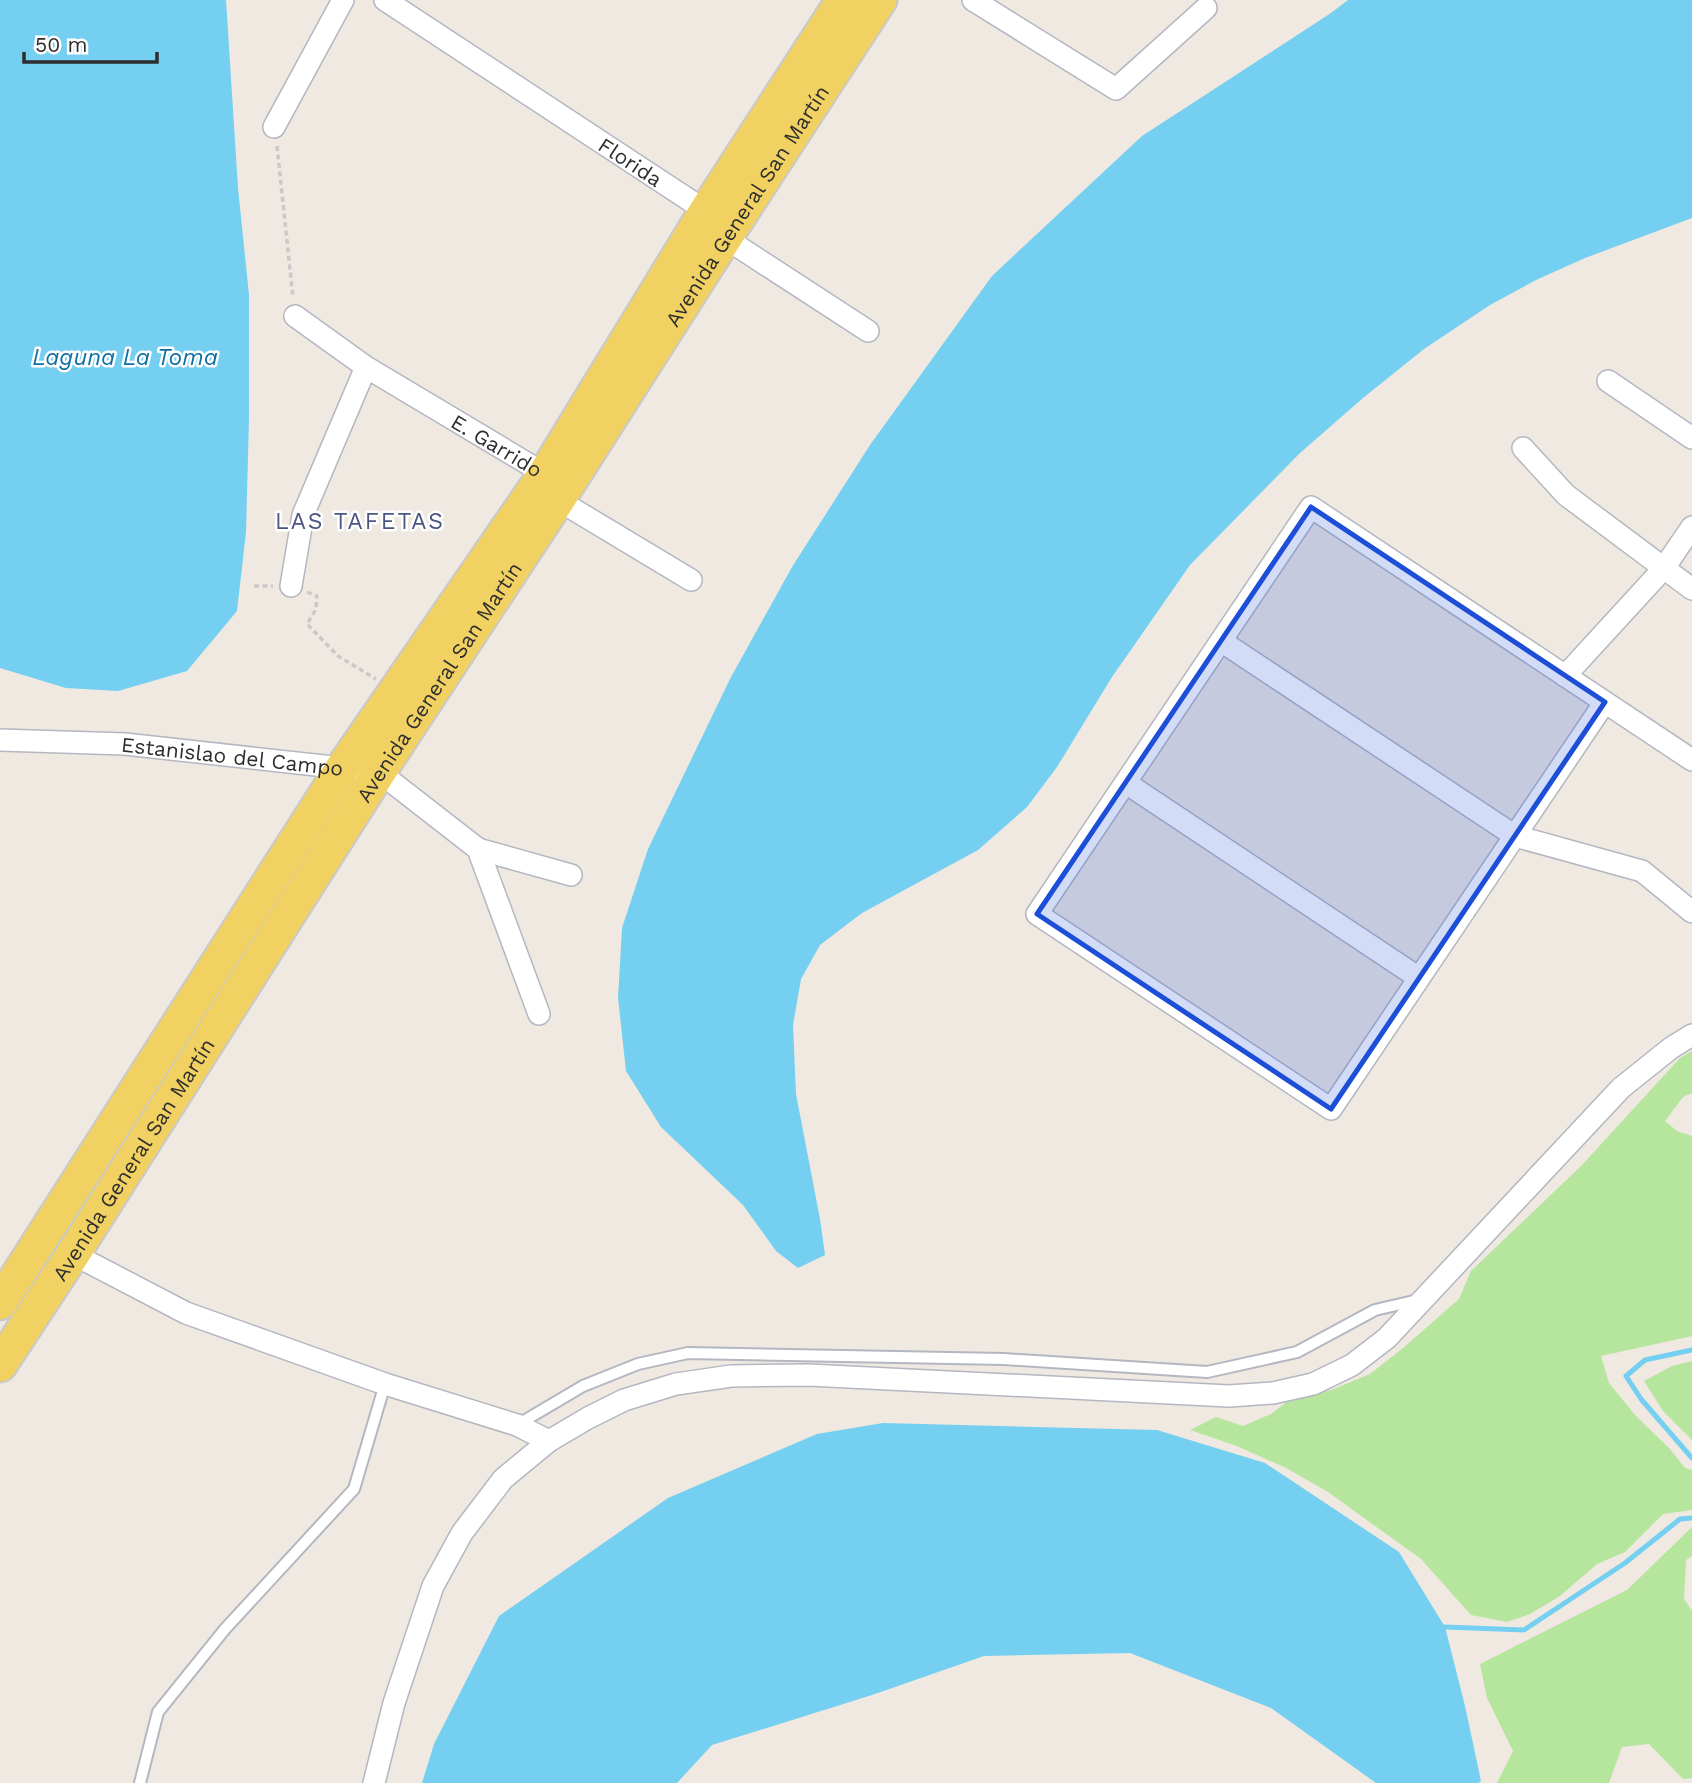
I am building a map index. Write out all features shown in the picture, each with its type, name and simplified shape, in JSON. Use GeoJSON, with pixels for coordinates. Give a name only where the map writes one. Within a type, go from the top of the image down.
{"type":"FeatureCollection","features":[{"type":"Feature","properties":{"kind":"main road","name":"Avenida General San Martín"},"geometry":{"type":"LineString","coordinates":[[0,1365],[12,1322],[73,1254],[379,772],[552,487],[706,211],[843,0]]}},
{"type":"Feature","properties":{"kind":"main road","name":"Avenida General San Martín"},"geometry":{"type":"LineString","coordinates":[[0,1303],[343,767],[396,691],[552,487],[725,238],[880,0]]}},
{"type":"Feature","properties":{"kind":"street"},"geometry":{"type":"LineString","coordinates":[[274,127],[343,0]]}},
{"type":"Feature","properties":{"kind":"street","name":"Florida"},"geometry":{"type":"LineString","coordinates":[[384,0],[706,211],[725,238],[868,331]]}},
{"type":"Feature","properties":{"kind":"street"},"geometry":{"type":"LineString","coordinates":[[973,0],[1116,89],[1206,8]]}},
{"type":"Feature","properties":{"kind":"street","name":"E. Garrido"},"geometry":{"type":"LineString","coordinates":[[295,316],[366,367],[691,580]]}},
{"type":"Feature","properties":{"kind":"street"},"geometry":{"type":"LineString","coordinates":[[291,586],[303,515],[366,367]]}},
{"type":"Feature","properties":{"kind":"street"},"geometry":{"type":"LineString","coordinates":[[1608,381],[1692,438]]}},
{"type":"Feature","properties":{"kind":"street"},"geometry":{"type":"LineString","coordinates":[[1523,448],[1566,495],[1692,589]]}},
{"type":"Feature","properties":{"kind":"street"},"geometry":{"type":"LineString","coordinates":[[1605,702],[1331,1108],[1037,914],[1311,508],[1605,702],[1692,761]]}},
{"type":"Feature","properties":{"kind":"street"},"geometry":{"type":"LineString","coordinates":[[1565,676],[1664,568],[1692,527]]}},
{"type":"Feature","properties":{"kind":"street"},"geometry":{"type":"LineString","coordinates":[[1222,641],[1515,836],[1642,871],[1692,912]]}},
{"type":"Feature","properties":{"kind":"street","name":"Estanislao del Campo"},"geometry":{"type":"LineString","coordinates":[[0,740],[125,744],[379,772],[478,849],[571,875]]}},
{"type":"Feature","properties":{"kind":"street"},"geometry":{"type":"LineString","coordinates":[[1126,783],[1419,978]]}},
{"type":"Feature","properties":{"kind":"street"},"geometry":{"type":"LineString","coordinates":[[478,849],[538,1014]]}},
{"type":"Feature","properties":{"kind":"street"},"geometry":{"type":"LineString","coordinates":[[374,1783],[394,1703],[433,1587],[462,1533],[503,1479],[549,1441],[588,1418],[624,1400],[676,1384],[731,1376],[809,1375],[1229,1396],[1273,1394],[1313,1384],[1352,1365],[1387,1338],[1621,1088],[1671,1048],[1692,1035]]}},
{"type":"Feature","properties":{"kind":"street"},"geometry":{"type":"LineString","coordinates":[[73,1254],[186,1313],[385,1384],[517,1425],[549,1441]]}},
{"type":"Feature","properties":{"kind":"lane"},"geometry":{"type":"LineString","coordinates":[[517,1425],[583,1385],[638,1364],[688,1353],[1004,1359],[1207,1372],[1297,1353],[1375,1310],[1423,1299]]}},
{"type":"Feature","properties":{"kind":"lane"},"geometry":{"type":"LineString","coordinates":[[140,1783],[158,1712],[225,1629],[354,1489],[385,1384]]}},
{"type":"Feature","properties":{"kind":"path"},"geometry":{"type":"LineString","coordinates":[[274,127],[295,316]]}},
{"type":"Feature","properties":{"kind":"path"},"geometry":{"type":"LineString","coordinates":[[254,586],[291,586],[317,596],[316,609],[307,624],[338,656],[396,691]]}},
{"type":"Feature","properties":{"kind":"highlighted area"},"geometry":{"type":"Polygon","coordinates":[[[1311,507],[1605,702],[1331,1109],[1037,914],[1311,507]]]}},
{"type":"Feature","properties":{"kind":"green space"},"geometry":{"type":"Polygon","coordinates":[[[1692,1051],[1692,1093],[1683,1097],[1665,1121],[1677,1131],[1692,1136],[1692,1336],[1601,1356],[1609,1383],[1685,1468],[1692,1470],[1692,1510],[1663,1514],[1625,1552],[1597,1564],[1560,1596],[1530,1614],[1507,1622],[1471,1615],[1421,1559],[1328,1492],[1286,1468],[1237,1446],[1190,1430],[1216,1417],[1243,1426],[1271,1414],[1293,1397],[1331,1390],[1370,1374],[1459,1299],[1471,1271],[1582,1165],[1680,1058],[1692,1051]]]}},
{"type":"Feature","properties":{"kind":"green space"},"geometry":{"type":"Polygon","coordinates":[[[1692,1361],[1692,1440],[1663,1411],[1644,1381],[1672,1366],[1692,1361]]]}},
{"type":"Feature","properties":{"kind":"green space"},"geometry":{"type":"Polygon","coordinates":[[[1692,1527],[1692,1556],[1686,1560],[1684,1599],[1692,1611],[1692,1778],[1683,1779],[1649,1744],[1622,1747],[1609,1783],[1497,1783],[1513,1751],[1487,1698],[1480,1664],[1627,1590],[1692,1527]]]}},
{"type":"Feature","properties":{"kind":"water","name":"Laguna La Toma"},"geometry":{"type":"Polygon","coordinates":[[[0,0],[226,0],[238,188],[249,295],[246,532],[237,611],[187,671],[118,691],[66,688],[0,668],[0,0]]]}},
{"type":"Feature","properties":{"kind":"water"},"geometry":{"type":"Polygon","coordinates":[[[1348,0],[1692,0],[1692,218],[1585,258],[1490,305],[1424,349],[1363,398],[1300,453],[1190,565],[1112,677],[1057,767],[1027,807],[978,850],[862,913],[820,945],[801,979],[793,1025],[796,1094],[825,1255],[798,1268],[776,1251],[743,1205],[661,1127],[626,1071],[618,998],[622,928],[648,849],[730,679],[792,567],[870,445],[992,276],[1142,136],[1348,0]]]}},
{"type":"Feature","properties":{"kind":"water"},"geometry":{"type":"Polygon","coordinates":[[[883,1423],[1157,1430],[1265,1463],[1399,1552],[1445,1627],[1481,1781],[1376,1783],[1271,1708],[1130,1653],[984,1656],[872,1695],[712,1745],[677,1783],[422,1783],[434,1744],[499,1616],[668,1498],[817,1434],[883,1423]]]}},
{"type":"Feature","properties":{"kind":"waterway"},"geometry":{"type":"LineString","coordinates":[[1692,1350],[1645,1360],[1626,1376],[1641,1399],[1692,1458]]}},
{"type":"Feature","properties":{"kind":"waterway"},"geometry":{"type":"LineString","coordinates":[[1445,1627],[1524,1630],[1625,1563],[1680,1519],[1692,1518]]}},
{"type":"Feature","properties":{"kind":"district","name":"LAS TAFETAS"},"geometry":{"type":"Point","coordinates":[360,521]}}]}
